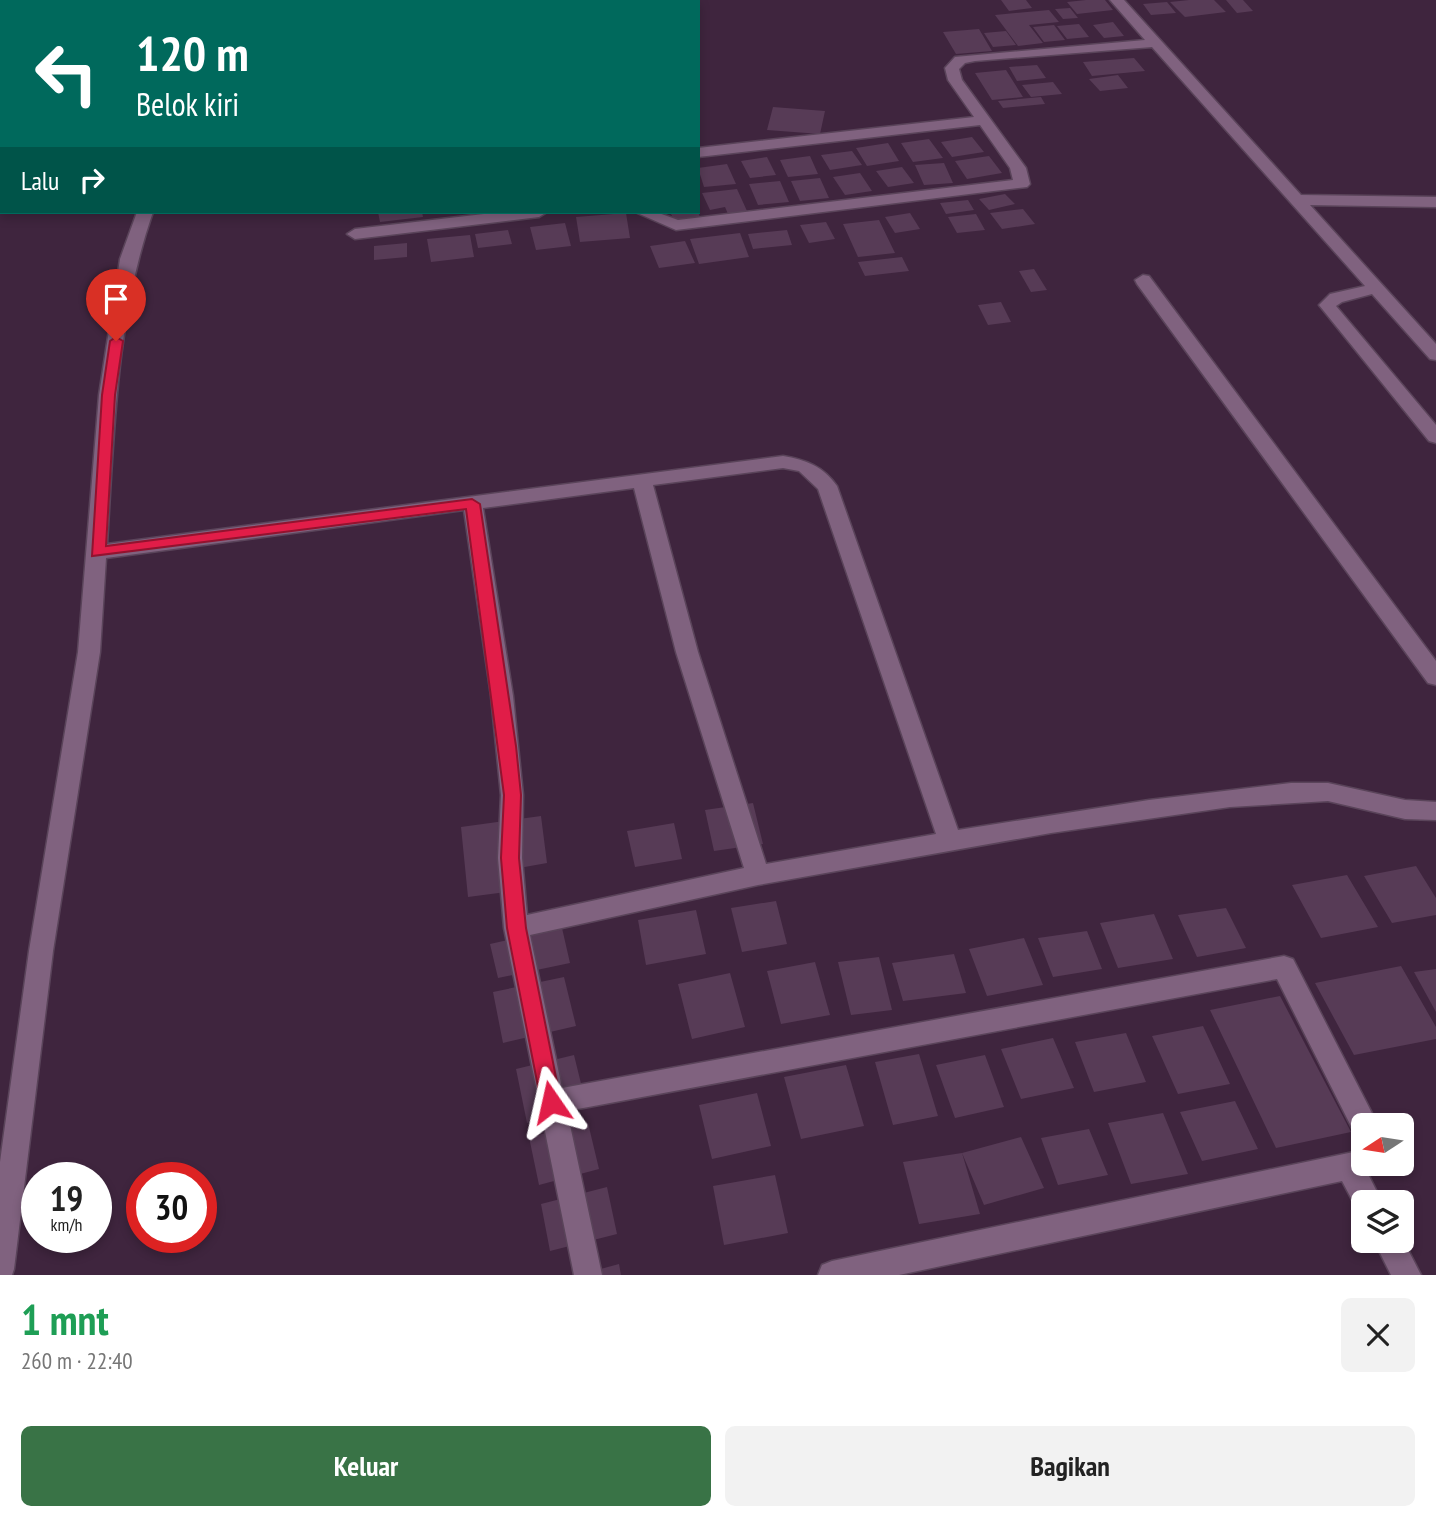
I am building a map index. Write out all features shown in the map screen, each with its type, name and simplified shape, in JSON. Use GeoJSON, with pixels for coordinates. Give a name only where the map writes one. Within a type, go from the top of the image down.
{"type":"FeatureCollection","features":[{"type":"Feature","properties":{"kind":"street"},"geometry":{"type":"LineString","coordinates":[[1117,0],[1436,355]]}},
{"type":"Feature","properties":{"kind":"street"},"geometry":{"type":"LineString","coordinates":[[648,214],[676,225],[1021,184],[1023,181],[1017,168],[955,80],[952,68],[960,60],[1156,43]]}},
{"type":"Feature","properties":{"kind":"street"},"geometry":{"type":"LineString","coordinates":[[700,153],[982,120]]}},
{"type":"Feature","properties":{"kind":"street"},"geometry":{"type":"LineString","coordinates":[[1297,200],[1436,202]]}},
{"type":"Feature","properties":{"kind":"street"},"geometry":{"type":"LineString","coordinates":[[0,1269],[41,951],[89,652],[108,395],[128,259],[144,214]]}},
{"type":"Feature","properties":{"kind":"street"},"geometry":{"type":"LineString","coordinates":[[355,234],[427,218],[500,214]]}},
{"type":"Feature","properties":{"kind":"street"},"geometry":{"type":"LineString","coordinates":[[1143,279],[1436,677]]}},
{"type":"Feature","properties":{"kind":"street"},"geometry":{"type":"LineString","coordinates":[[1376,288],[1336,298],[1327,305],[1436,438]]}},
{"type":"Feature","properties":{"kind":"street"},"geometry":{"type":"LineString","coordinates":[[98,552],[783,462],[804,466],[827,486],[951,843]]}},
{"type":"Feature","properties":{"kind":"street"},"geometry":{"type":"LineString","coordinates":[[642,481],[687,652],[758,875]]}},
{"type":"Feature","properties":{"kind":"street"},"geometry":{"type":"LineString","coordinates":[[472,504],[502,696],[511,783],[510,858],[516,928],[588,1275]]}},
{"type":"Feature","properties":{"kind":"street"},"geometry":{"type":"LineString","coordinates":[[516,928],[758,875],[1084,818],[1238,797],[1313,791],[1377,800],[1414,813],[1436,811]]}},
{"type":"Feature","properties":{"kind":"street"},"geometry":{"type":"LineString","coordinates":[[551,1102],[1284,967],[1359,1113]]}},
{"type":"Feature","properties":{"kind":"street"},"geometry":{"type":"LineString","coordinates":[[832,1275],[1351,1166]]}},
{"type":"Feature","properties":{"kind":"street"},"geometry":{"type":"LineString","coordinates":[[1395,1253],[1407,1275]]}},
{"type":"Feature","properties":{"kind":"building"},"geometry":{"type":"Polygon","coordinates":[[[1001,0],[1026,0],[1032,8],[1009,11],[1001,0]]]}},
{"type":"Feature","properties":{"kind":"building"},"geometry":{"type":"Polygon","coordinates":[[[1105,0],[1113,10],[1077,14],[1067,2],[1105,0]]]}},
{"type":"Feature","properties":{"kind":"building"},"geometry":{"type":"Polygon","coordinates":[[[1214,0],[1226,12],[1185,17],[1170,2],[1214,0]]]}},
{"type":"Feature","properties":{"kind":"building"},"geometry":{"type":"Polygon","coordinates":[[[1226,0],[1243,0],[1253,11],[1237,13],[1226,0]]]}},
{"type":"Feature","properties":{"kind":"building"},"geometry":{"type":"Polygon","coordinates":[[[1167,2],[1176,13],[1151,15],[1143,4],[1167,2]]]}},
{"type":"Feature","properties":{"kind":"building"},"geometry":{"type":"Polygon","coordinates":[[[1070,8],[1078,18],[1063,19],[1055,9],[1070,8]]]}},
{"type":"Feature","properties":{"kind":"building"},"geometry":{"type":"Polygon","coordinates":[[[1049,10],[1059,22],[1029,25],[1043,43],[1018,46],[995,15],[1049,10]]]}},
{"type":"Feature","properties":{"kind":"building"},"geometry":{"type":"Polygon","coordinates":[[[1113,22],[1124,36],[1104,38],[1093,25],[1113,22]]]}},
{"type":"Feature","properties":{"kind":"building"},"geometry":{"type":"Polygon","coordinates":[[[1079,24],[1089,37],[1067,39],[1057,26],[1079,24]]]}},
{"type":"Feature","properties":{"kind":"building"},"geometry":{"type":"Polygon","coordinates":[[[1054,25],[1065,40],[1044,42],[1033,27],[1054,25]]]}},
{"type":"Feature","properties":{"kind":"building"},"geometry":{"type":"Polygon","coordinates":[[[979,29],[992,51],[956,54],[943,32],[979,29]]]}},
{"type":"Feature","properties":{"kind":"building"},"geometry":{"type":"Polygon","coordinates":[[[1006,31],[1016,45],[993,47],[984,33],[1006,31]]]}},
{"type":"Feature","properties":{"kind":"building"},"geometry":{"type":"Polygon","coordinates":[[[1134,58],[1145,71],[1092,76],[1083,62],[1134,58]]]}},
{"type":"Feature","properties":{"kind":"building"},"geometry":{"type":"Polygon","coordinates":[[[1037,65],[1046,78],[1017,81],[1009,67],[1037,65]]]}},
{"type":"Feature","properties":{"kind":"building"},"geometry":{"type":"Polygon","coordinates":[[[1006,70],[1023,97],[992,100],[975,73],[1006,70]]]}},
{"type":"Feature","properties":{"kind":"building"},"geometry":{"type":"Polygon","coordinates":[[[1118,75],[1128,88],[1100,91],[1089,79],[1118,75]]]}},
{"type":"Feature","properties":{"kind":"building"},"geometry":{"type":"Polygon","coordinates":[[[1053,82],[1062,94],[1031,97],[1022,85],[1053,82]]]}},
{"type":"Feature","properties":{"kind":"building"},"geometry":{"type":"Polygon","coordinates":[[[1041,97],[1045,104],[1003,108],[998,101],[1041,97]]]}},
{"type":"Feature","properties":{"kind":"building"},"geometry":{"type":"Polygon","coordinates":[[[773,107],[825,111],[820,134],[767,130],[773,107]]]}},
{"type":"Feature","properties":{"kind":"building"},"geometry":{"type":"Polygon","coordinates":[[[972,137],[984,152],[952,157],[941,142],[972,137]]]}},
{"type":"Feature","properties":{"kind":"building"},"geometry":{"type":"Polygon","coordinates":[[[929,139],[943,158],[913,162],[901,143],[929,139]]]}},
{"type":"Feature","properties":{"kind":"building"},"geometry":{"type":"Polygon","coordinates":[[[888,143],[899,161],[867,166],[856,148],[888,143]]]}},
{"type":"Feature","properties":{"kind":"building"},"geometry":{"type":"Polygon","coordinates":[[[852,151],[862,165],[830,170],[821,155],[852,151]]]}},
{"type":"Feature","properties":{"kind":"building"},"geometry":{"type":"Polygon","coordinates":[[[810,156],[818,174],[788,177],[780,160],[810,156]]]}},
{"type":"Feature","properties":{"kind":"building"},"geometry":{"type":"Polygon","coordinates":[[[989,156],[1002,173],[967,179],[955,161],[989,156]]]}},
{"type":"Feature","properties":{"kind":"building"},"geometry":{"type":"Polygon","coordinates":[[[767,157],[776,175],[750,178],[741,161],[767,157]]]}},
{"type":"Feature","properties":{"kind":"building"},"geometry":{"type":"Polygon","coordinates":[[[944,163],[953,183],[924,185],[915,165],[944,163]]]}},
{"type":"Feature","properties":{"kind":"building"},"geometry":{"type":"Polygon","coordinates":[[[727,164],[736,184],[704,187],[700,168],[727,164]]]}},
{"type":"Feature","properties":{"kind":"building"},"geometry":{"type":"Polygon","coordinates":[[[902,167],[914,183],[888,187],[876,171],[902,167]]]}},
{"type":"Feature","properties":{"kind":"building"},"geometry":{"type":"Polygon","coordinates":[[[860,173],[872,191],[845,195],[833,177],[860,173]]]}},
{"type":"Feature","properties":{"kind":"building"},"geometry":{"type":"Polygon","coordinates":[[[820,178],[829,198],[800,201],[791,181],[820,178]]]}},
{"type":"Feature","properties":{"kind":"building"},"geometry":{"type":"Polygon","coordinates":[[[780,181],[789,202],[758,205],[749,184],[780,181]]]}},
{"type":"Feature","properties":{"kind":"building"},"geometry":{"type":"Polygon","coordinates":[[[737,189],[747,211],[728,214],[725,207],[710,210],[702,193],[737,189]]]}},
{"type":"Feature","properties":{"kind":"building"},"geometry":{"type":"Polygon","coordinates":[[[1005,194],[1015,204],[989,210],[979,199],[1005,194]]]}},
{"type":"Feature","properties":{"kind":"building"},"geometry":{"type":"Polygon","coordinates":[[[968,200],[974,210],[946,214],[940,203],[968,200]]]}},
{"type":"Feature","properties":{"kind":"building"},"geometry":{"type":"Polygon","coordinates":[[[1023,209],[1035,224],[1002,229],[990,213],[1023,209]]]}},
{"type":"Feature","properties":{"kind":"building"},"geometry":{"type":"Polygon","coordinates":[[[910,213],[920,229],[895,233],[885,217],[910,213]]]}},
{"type":"Feature","properties":{"kind":"building"},"geometry":{"type":"Polygon","coordinates":[[[378,214],[422,214],[423,217],[380,222],[378,214]]]}},
{"type":"Feature","properties":{"kind":"building"},"geometry":{"type":"Polygon","coordinates":[[[626,214],[630,238],[580,242],[576,217],[626,214]]]}},
{"type":"Feature","properties":{"kind":"building"},"geometry":{"type":"Polygon","coordinates":[[[671,214],[699,214],[700,217],[674,220],[671,214]]]}},
{"type":"Feature","properties":{"kind":"building"},"geometry":{"type":"Polygon","coordinates":[[[976,214],[985,230],[957,233],[948,217],[976,214]]]}},
{"type":"Feature","properties":{"kind":"building"},"geometry":{"type":"Polygon","coordinates":[[[879,220],[895,253],[858,257],[843,224],[879,220]]]}},
{"type":"Feature","properties":{"kind":"building"},"geometry":{"type":"Polygon","coordinates":[[[826,222],[835,239],[809,243],[800,225],[826,222]]]}},
{"type":"Feature","properties":{"kind":"building"},"geometry":{"type":"Polygon","coordinates":[[[565,223],[571,246],[536,250],[530,227],[565,223]]]}},
{"type":"Feature","properties":{"kind":"building"},"geometry":{"type":"Polygon","coordinates":[[[508,230],[512,244],[478,248],[475,234],[508,230]]]}},
{"type":"Feature","properties":{"kind":"building"},"geometry":{"type":"Polygon","coordinates":[[[787,230],[792,245],[753,249],[748,234],[787,230]]]}},
{"type":"Feature","properties":{"kind":"building"},"geometry":{"type":"Polygon","coordinates":[[[740,233],[749,257],[699,264],[690,239],[740,233]]]}},
{"type":"Feature","properties":{"kind":"building"},"geometry":{"type":"Polygon","coordinates":[[[470,235],[474,257],[431,262],[427,239],[470,235]]]}},
{"type":"Feature","properties":{"kind":"building"},"geometry":{"type":"Polygon","coordinates":[[[685,241],[695,263],[659,268],[650,246],[685,241]]]}},
{"type":"Feature","properties":{"kind":"building"},"geometry":{"type":"Polygon","coordinates":[[[407,243],[407,257],[374,260],[374,246],[407,243]]]}},
{"type":"Feature","properties":{"kind":"building"},"geometry":{"type":"Polygon","coordinates":[[[902,257],[909,271],[865,276],[858,262],[902,257]]]}},
{"type":"Feature","properties":{"kind":"building"},"geometry":{"type":"Polygon","coordinates":[[[1034,269],[1047,290],[1031,292],[1019,271],[1034,269]]]}},
{"type":"Feature","properties":{"kind":"building"},"geometry":{"type":"Polygon","coordinates":[[[1001,302],[1011,322],[988,325],[978,305],[1001,302]]]}},
{"type":"Feature","properties":{"kind":"building"},"geometry":{"type":"Polygon","coordinates":[[[753,803],[763,844],[714,851],[705,810],[753,803]]]}},
{"type":"Feature","properties":{"kind":"building"},"geometry":{"type":"Polygon","coordinates":[[[541,816],[547,863],[519,868],[521,890],[468,897],[461,827],[541,816]]]}},
{"type":"Feature","properties":{"kind":"building"},"geometry":{"type":"Polygon","coordinates":[[[674,823],[682,859],[635,867],[627,831],[674,823]]]}},
{"type":"Feature","properties":{"kind":"building"},"geometry":{"type":"Polygon","coordinates":[[[1416,866],[1436,898],[1436,915],[1392,923],[1364,876],[1416,866]]]}},
{"type":"Feature","properties":{"kind":"building"},"geometry":{"type":"Polygon","coordinates":[[[1347,875],[1378,927],[1321,938],[1292,885],[1347,875]]]}},
{"type":"Feature","properties":{"kind":"building"},"geometry":{"type":"Polygon","coordinates":[[[776,901],[787,944],[742,952],[731,908],[776,901]]]}},
{"type":"Feature","properties":{"kind":"building"},"geometry":{"type":"Polygon","coordinates":[[[1226,908],[1246,948],[1197,957],[1178,915],[1226,908]]]}},
{"type":"Feature","properties":{"kind":"building"},"geometry":{"type":"Polygon","coordinates":[[[696,910],[706,954],[646,965],[638,920],[696,910]]]}},
{"type":"Feature","properties":{"kind":"building"},"geometry":{"type":"Polygon","coordinates":[[[1154,914],[1173,959],[1118,968],[1100,923],[1154,914]]]}},
{"type":"Feature","properties":{"kind":"building"},"geometry":{"type":"Polygon","coordinates":[[[562,928],[570,963],[498,978],[490,944],[562,928]]]}},
{"type":"Feature","properties":{"kind":"building"},"geometry":{"type":"Polygon","coordinates":[[[1087,931],[1102,969],[1053,977],[1038,938],[1087,931]]]}},
{"type":"Feature","properties":{"kind":"building"},"geometry":{"type":"Polygon","coordinates":[[[1024,938],[1043,985],[987,996],[969,949],[1024,938]]]}},
{"type":"Feature","properties":{"kind":"building"},"geometry":{"type":"Polygon","coordinates":[[[954,954],[966,993],[903,1001],[892,963],[954,954]]]}},
{"type":"Feature","properties":{"kind":"building"},"geometry":{"type":"Polygon","coordinates":[[[879,957],[892,1010],[851,1015],[838,962],[879,957]]]}},
{"type":"Feature","properties":{"kind":"building"},"geometry":{"type":"Polygon","coordinates":[[[815,962],[830,1015],[781,1024],[767,971],[815,962]]]}},
{"type":"Feature","properties":{"kind":"building"},"geometry":{"type":"Polygon","coordinates":[[[1401,966],[1436,1027],[1436,1039],[1354,1055],[1315,983],[1401,966]]]}},
{"type":"Feature","properties":{"kind":"building"},"geometry":{"type":"Polygon","coordinates":[[[1436,969],[1436,1012],[1414,972],[1436,969]]]}},
{"type":"Feature","properties":{"kind":"building"},"geometry":{"type":"Polygon","coordinates":[[[730,973],[745,1027],[692,1039],[678,984],[730,973]]]}},
{"type":"Feature","properties":{"kind":"building"},"geometry":{"type":"Polygon","coordinates":[[[564,977],[576,1026],[503,1043],[493,992],[564,977]]]}},
{"type":"Feature","properties":{"kind":"building"},"geometry":{"type":"Polygon","coordinates":[[[1280,996],[1351,1132],[1276,1148],[1210,1010],[1280,996]]]}},
{"type":"Feature","properties":{"kind":"building"},"geometry":{"type":"Polygon","coordinates":[[[1203,1026],[1230,1084],[1178,1094],[1152,1036],[1203,1026]]]}},
{"type":"Feature","properties":{"kind":"building"},"geometry":{"type":"Polygon","coordinates":[[[1126,1033],[1146,1082],[1094,1092],[1075,1042],[1126,1033]]]}},
{"type":"Feature","properties":{"kind":"building"},"geometry":{"type":"Polygon","coordinates":[[[1053,1038],[1074,1088],[1021,1099],[1001,1049],[1053,1038]]]}},
{"type":"Feature","properties":{"kind":"building"},"geometry":{"type":"Polygon","coordinates":[[[919,1054],[938,1116],[893,1125],[875,1062],[919,1054]]]}},
{"type":"Feature","properties":{"kind":"building"},"geometry":{"type":"Polygon","coordinates":[[[574,1055],[587,1108],[527,1123],[516,1069],[574,1055]]]}},
{"type":"Feature","properties":{"kind":"building"},"geometry":{"type":"Polygon","coordinates":[[[985,1055],[1004,1107],[955,1118],[936,1065],[985,1055]]]}},
{"type":"Feature","properties":{"kind":"building"},"geometry":{"type":"Polygon","coordinates":[[[846,1065],[864,1126],[801,1139],[784,1077],[846,1065]]]}},
{"type":"Feature","properties":{"kind":"building"},"geometry":{"type":"Polygon","coordinates":[[[757,1093],[771,1146],[712,1159],[699,1105],[757,1093]]]}},
{"type":"Feature","properties":{"kind":"building"},"geometry":{"type":"Polygon","coordinates":[[[1235,1101],[1258,1149],[1202,1161],[1180,1112],[1235,1101]]]}},
{"type":"Feature","properties":{"kind":"building"},"geometry":{"type":"Polygon","coordinates":[[[1163,1113],[1188,1174],[1131,1184],[1108,1123],[1163,1113]]]}},
{"type":"Feature","properties":{"kind":"building"},"geometry":{"type":"Polygon","coordinates":[[[588,1123],[599,1169],[539,1185],[529,1137],[588,1123]]]}},
{"type":"Feature","properties":{"kind":"building"},"geometry":{"type":"Polygon","coordinates":[[[1089,1129],[1108,1175],[1058,1185],[1041,1138],[1089,1129]]]}},
{"type":"Feature","properties":{"kind":"building"},"geometry":{"type":"Polygon","coordinates":[[[1021,1137],[1044,1188],[984,1205],[962,1153],[1021,1137]]]}},
{"type":"Feature","properties":{"kind":"building"},"geometry":{"type":"Polygon","coordinates":[[[962,1153],[980,1214],[919,1224],[903,1162],[962,1153]]]}},
{"type":"Feature","properties":{"kind":"building"},"geometry":{"type":"Polygon","coordinates":[[[775,1175],[788,1233],[724,1245],[713,1186],[775,1175]]]}},
{"type":"Feature","properties":{"kind":"building"},"geometry":{"type":"Polygon","coordinates":[[[607,1187],[617,1234],[550,1251],[541,1204],[607,1187]]]}},
{"type":"Feature","properties":{"kind":"building"},"geometry":{"type":"Polygon","coordinates":[[[619,1264],[621,1275],[582,1275],[582,1274],[619,1264]]]}},
{"type":"Feature","properties":{"kind":"route"},"geometry":{"type":"LineString","coordinates":[[116,341],[108,395],[98,552],[472,504],[502,696],[512,795],[510,858],[516,928],[551,1102]]}}]}
